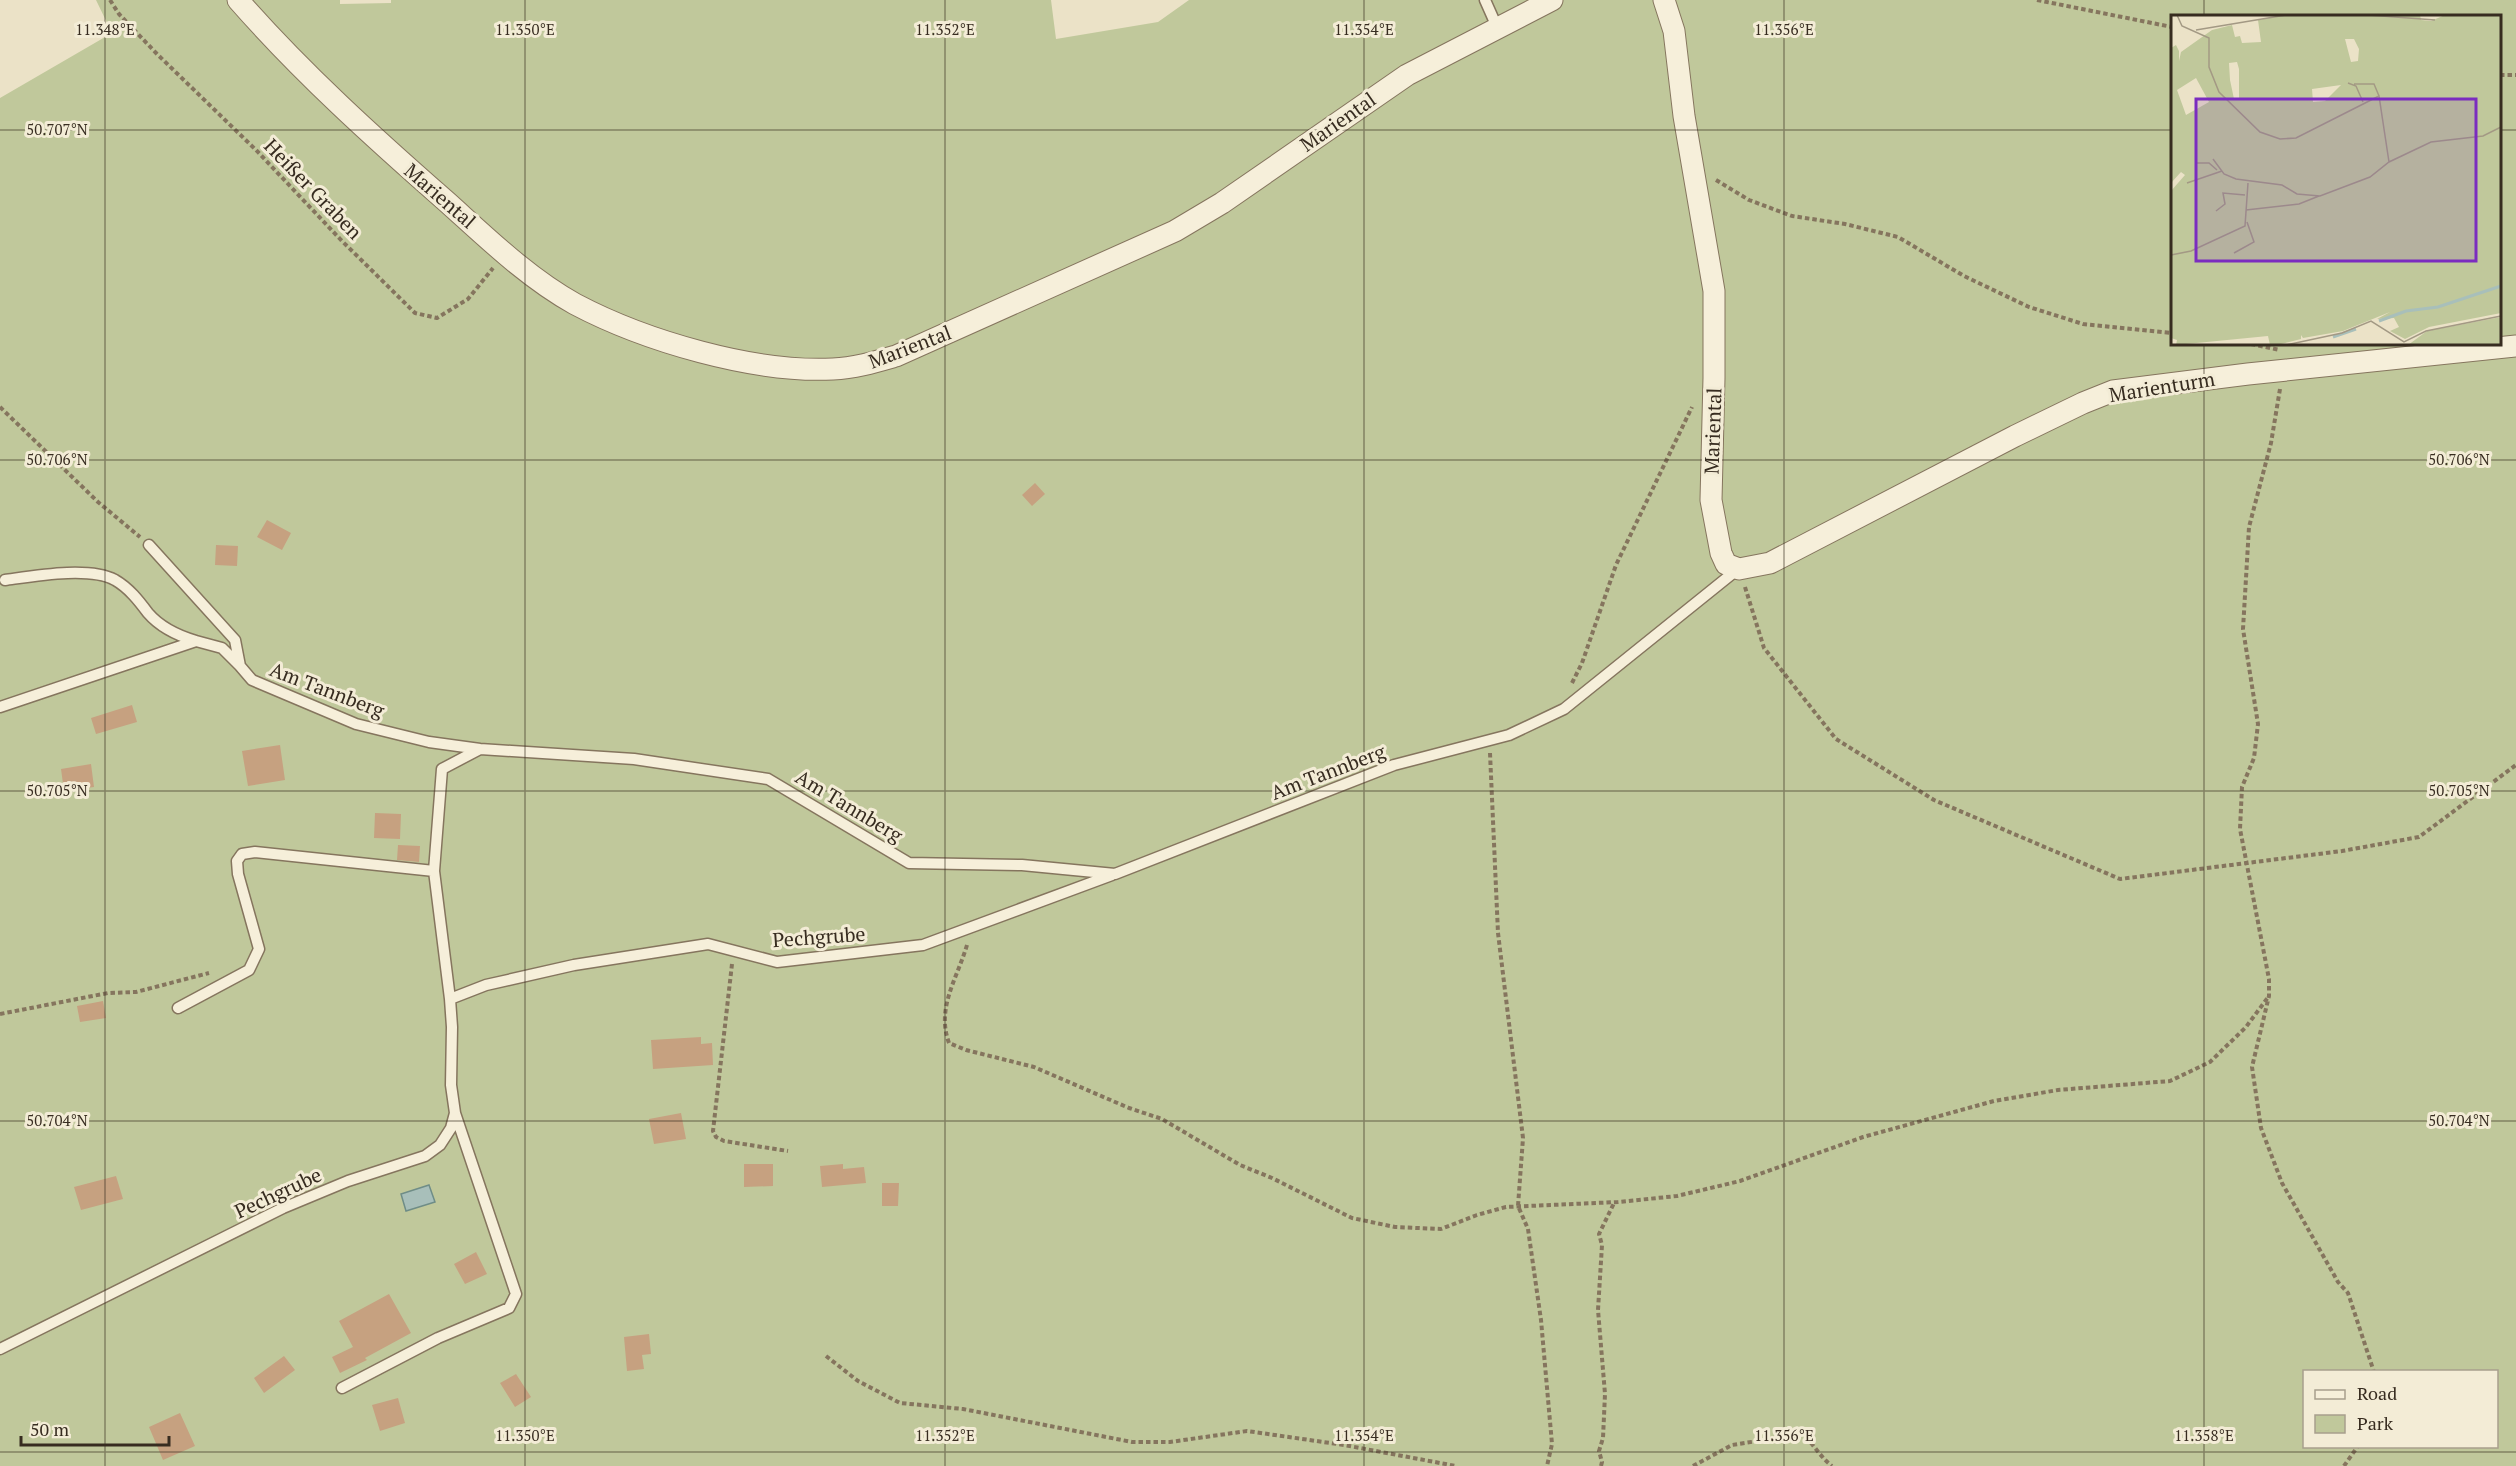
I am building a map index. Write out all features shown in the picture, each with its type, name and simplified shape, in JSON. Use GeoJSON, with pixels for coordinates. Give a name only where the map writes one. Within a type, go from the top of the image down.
{"type":"FeatureCollection","features":[{"type":"Feature","properties":{"kind":"street","name":"Mariental"},"geometry":{"type":"LineString","coordinates":[[238,0],[278,46],[402,163],[505,254],[574,303],[622,325],[670,343],[751,362],[832,369],[864,366],[896,356],[1175,231],[1222,202],[1407,75],[1551,0]]}},
{"type":"Feature","properties":{"kind":"street","name":"Mariental"},"geometry":{"type":"LineString","coordinates":[[1664,0],[1674,31],[1714,291],[1711,500],[1721,553],[1726,564],[1738,569]]}},
{"type":"Feature","properties":{"kind":"street","name":"Marienturm"},"geometry":{"type":"LineString","coordinates":[[1738,569],[1770,562],[2015,436],[2113,391],[2516,346]]}},
{"type":"Feature","properties":{"kind":"lane"},"geometry":{"type":"LineString","coordinates":[[1485,0],[1497,27]]}},
{"type":"Feature","properties":{"kind":"lane"},"geometry":{"type":"LineString","coordinates":[[148,545],[236,640],[240,666]]}},
{"type":"Feature","properties":{"kind":"lane","name":"Am Tannberg"},"geometry":{"type":"LineString","coordinates":[[5,580],[39,575],[81,573],[115,580],[138,599],[150,615],[177,635],[222,648],[252,680],[356,724],[429,742],[480,749],[634,759],[768,779],[909,863],[1022,865],[1115,874],[1394,765],[1509,735],[1556,713],[1564,709],[1738,569]]}},
{"type":"Feature","properties":{"kind":"lane"},"geometry":{"type":"LineString","coordinates":[[0,707],[196,641]]}},
{"type":"Feature","properties":{"kind":"lane"},"geometry":{"type":"LineString","coordinates":[[342,1388],[438,1338],[509,1308],[516,1294],[455,1113],[451,1085],[450,999],[434,871],[442,770],[480,749]]}},
{"type":"Feature","properties":{"kind":"lane"},"geometry":{"type":"LineString","coordinates":[[177,1008],[249,970],[259,949],[238,874],[237,861],[242,854],[255,852],[434,871]]}},
{"type":"Feature","properties":{"kind":"lane","name":"Pechgrube"},"geometry":{"type":"LineString","coordinates":[[450,999],[486,985],[574,965],[708,944],[777,962],[923,945],[1115,874]]}},
{"type":"Feature","properties":{"kind":"lane","name":"Pechgrube"},"geometry":{"type":"LineString","coordinates":[[0,1349],[283,1208],[348,1181],[424,1156],[440,1145],[451,1128],[455,1113]]}},
{"type":"Feature","properties":{"kind":"path","name":"Heißer Graben"},"geometry":{"type":"LineString","coordinates":[[110,0],[118,14],[256,150],[341,240],[415,313],[437,318],[468,299],[505,254]]}},
{"type":"Feature","properties":{"kind":"path"},"geometry":{"type":"LineString","coordinates":[[2037,0],[2171,27]]}},
{"type":"Feature","properties":{"kind":"path"},"geometry":{"type":"LineString","coordinates":[[1693,166],[1749,200],[1792,216],[1845,224],[1898,237],[1964,276],[2029,307],[2083,324],[2171,333]]}},
{"type":"Feature","properties":{"kind":"path"},"geometry":{"type":"LineString","coordinates":[[2284,371],[2271,443],[2249,527],[2243,629],[2258,724],[2254,758],[2242,787],[2240,829],[2269,979],[2269,996],[2252,1067],[2261,1128],[2282,1183],[2338,1282],[2348,1293],[2373,1370]]}},
{"type":"Feature","properties":{"kind":"path"},"geometry":{"type":"LineString","coordinates":[[1556,713],[1582,663],[1602,601],[1632,530],[1656,485],[1694,403]]}},
{"type":"Feature","properties":{"kind":"path"},"geometry":{"type":"LineString","coordinates":[[0,407],[98,502],[148,545]]}},
{"type":"Feature","properties":{"kind":"path"},"geometry":{"type":"LineString","coordinates":[[1738,569],[1764,648],[1836,739],[1934,800],[2120,879],[2342,851],[2419,837],[2516,765]]}},
{"type":"Feature","properties":{"kind":"path"},"geometry":{"type":"LineString","coordinates":[[1489,741],[1498,933],[1523,1138],[1518,1206],[1528,1229],[1541,1320],[1552,1444],[1547,1466]]}},
{"type":"Feature","properties":{"kind":"path"},"geometry":{"type":"LineString","coordinates":[[972,927],[944,1009],[944,1029],[949,1043],[966,1050],[1034,1067],[1129,1108],[1162,1119],[1240,1166],[1272,1178],[1352,1218],[1395,1227],[1440,1229],[1477,1215],[1518,1206],[1614,1202],[1677,1196],[1740,1181],[1863,1137],[1994,1101],[2058,1090],[2170,1081],[2210,1062],[2246,1027],[2269,996]]}},
{"type":"Feature","properties":{"kind":"path"},"geometry":{"type":"LineString","coordinates":[[733,950],[713,1131],[716,1137],[724,1141],[788,1151]]}},
{"type":"Feature","properties":{"kind":"path"},"geometry":{"type":"LineString","coordinates":[[0,1014],[108,993],[136,992],[210,973]]}},
{"type":"Feature","properties":{"kind":"path"},"geometry":{"type":"LineString","coordinates":[[1601,1466],[1599,1451],[1603,1438],[1605,1394],[1598,1310],[1602,1245],[1599,1234],[1614,1202]]}},
{"type":"Feature","properties":{"kind":"path"},"geometry":{"type":"LineString","coordinates":[[826,1356],[858,1381],[900,1403],[963,1409],[1132,1442],[1170,1442],[1247,1431],[1344,1445],[1456,1466]]}},
{"type":"Feature","properties":{"kind":"path"},"geometry":{"type":"LineString","coordinates":[[1693,1466],[1732,1445],[1802,1434],[1812,1442],[1824,1460],[1832,1466]]}},
{"type":"Feature","properties":{"kind":"path"},"geometry":{"type":"LineString","coordinates":[[2344,1466],[2357,1448]]}},
{"type":"Feature","properties":{"kind":"green space"},"geometry":{"type":"Polygon","coordinates":[[[96,0],[340,0],[340,4],[391,3],[391,0],[1051,0],[1056,39],[1158,22],[1189,0],[2516,0],[2516,1466],[0,1466],[0,98],[112,33],[96,0]]]}},
{"type":"Feature","properties":{"kind":"water"},"geometry":{"type":"Polygon","coordinates":[[[429,1185],[435,1202],[406,1211],[401,1194],[429,1185]]]}},
{"type":"Feature","properties":{"kind":"building"},"geometry":{"type":"Polygon","coordinates":[[[1035,483],[1045,494],[1032,506],[1022,495],[1035,483]]]}},
{"type":"Feature","properties":{"kind":"building"},"geometry":{"type":"Polygon","coordinates":[[[267,520],[291,533],[282,550],[257,537],[267,520]]]}},
{"type":"Feature","properties":{"kind":"building"},"geometry":{"type":"Polygon","coordinates":[[[216,545],[238,546],[237,566],[215,565],[216,545]]]}},
{"type":"Feature","properties":{"kind":"building"},"geometry":{"type":"Polygon","coordinates":[[[132,705],[137,722],[96,734],[91,718],[132,705]]]}},
{"type":"Feature","properties":{"kind":"building"},"geometry":{"type":"Polygon","coordinates":[[[280,745],[285,780],[248,786],[242,751],[280,745]]]}},
{"type":"Feature","properties":{"kind":"building"},"geometry":{"type":"Polygon","coordinates":[[[91,764],[94,787],[64,791],[61,769],[91,764]]]}},
{"type":"Feature","properties":{"kind":"building"},"geometry":{"type":"Polygon","coordinates":[[[375,813],[401,814],[400,839],[374,838],[375,813]]]}},
{"type":"Feature","properties":{"kind":"building"},"geometry":{"type":"Polygon","coordinates":[[[398,845],[420,846],[419,862],[397,860],[398,845]]]}},
{"type":"Feature","properties":{"kind":"building"},"geometry":{"type":"Polygon","coordinates":[[[103,1001],[106,1018],[80,1022],[77,1006],[103,1001]]]}},
{"type":"Feature","properties":{"kind":"building"},"geometry":{"type":"Polygon","coordinates":[[[701,1037],[701,1044],[712,1043],[713,1065],[653,1069],[651,1040],[701,1037]]]}},
{"type":"Feature","properties":{"kind":"building"},"geometry":{"type":"Polygon","coordinates":[[[681,1113],[686,1139],[654,1144],[649,1119],[681,1113]]]}},
{"type":"Feature","properties":{"kind":"building"},"geometry":{"type":"Polygon","coordinates":[[[744,1164],[773,1164],[773,1186],[744,1187],[744,1164]]]}},
{"type":"Feature","properties":{"kind":"building"},"geometry":{"type":"Polygon","coordinates":[[[843,1164],[843,1169],[864,1167],[866,1183],[822,1187],[820,1166],[843,1164]]]}},
{"type":"Feature","properties":{"kind":"building"},"geometry":{"type":"Polygon","coordinates":[[[116,1176],[123,1199],[81,1210],[74,1187],[116,1176]]]}},
{"type":"Feature","properties":{"kind":"building"},"geometry":{"type":"Polygon","coordinates":[[[882,1183],[899,1183],[898,1206],[882,1206],[882,1183]]]}},
{"type":"Feature","properties":{"kind":"building"},"geometry":{"type":"Polygon","coordinates":[[[476,1252],[487,1274],[465,1284],[454,1264],[476,1252]]]}},
{"type":"Feature","properties":{"kind":"building"},"geometry":{"type":"Polygon","coordinates":[[[389,1294],[411,1333],[365,1358],[367,1360],[340,1373],[332,1357],[353,1347],[339,1321],[389,1294]]]}},
{"type":"Feature","properties":{"kind":"building"},"geometry":{"type":"Polygon","coordinates":[[[649,1334],[651,1354],[642,1355],[644,1369],[627,1371],[624,1337],[649,1334]]]}},
{"type":"Feature","properties":{"kind":"building"},"geometry":{"type":"Polygon","coordinates":[[[284,1356],[295,1370],[264,1393],[254,1378],[284,1356]]]}},
{"type":"Feature","properties":{"kind":"building"},"geometry":{"type":"Polygon","coordinates":[[[516,1374],[531,1397],[515,1407],[500,1383],[516,1374]]]}},
{"type":"Feature","properties":{"kind":"building"},"geometry":{"type":"Polygon","coordinates":[[[398,1398],[405,1423],[380,1431],[372,1405],[398,1398]]]}},
{"type":"Feature","properties":{"kind":"building"},"geometry":{"type":"Polygon","coordinates":[[[180,1413],[195,1446],[163,1460],[149,1427],[180,1413]]]}}]}
